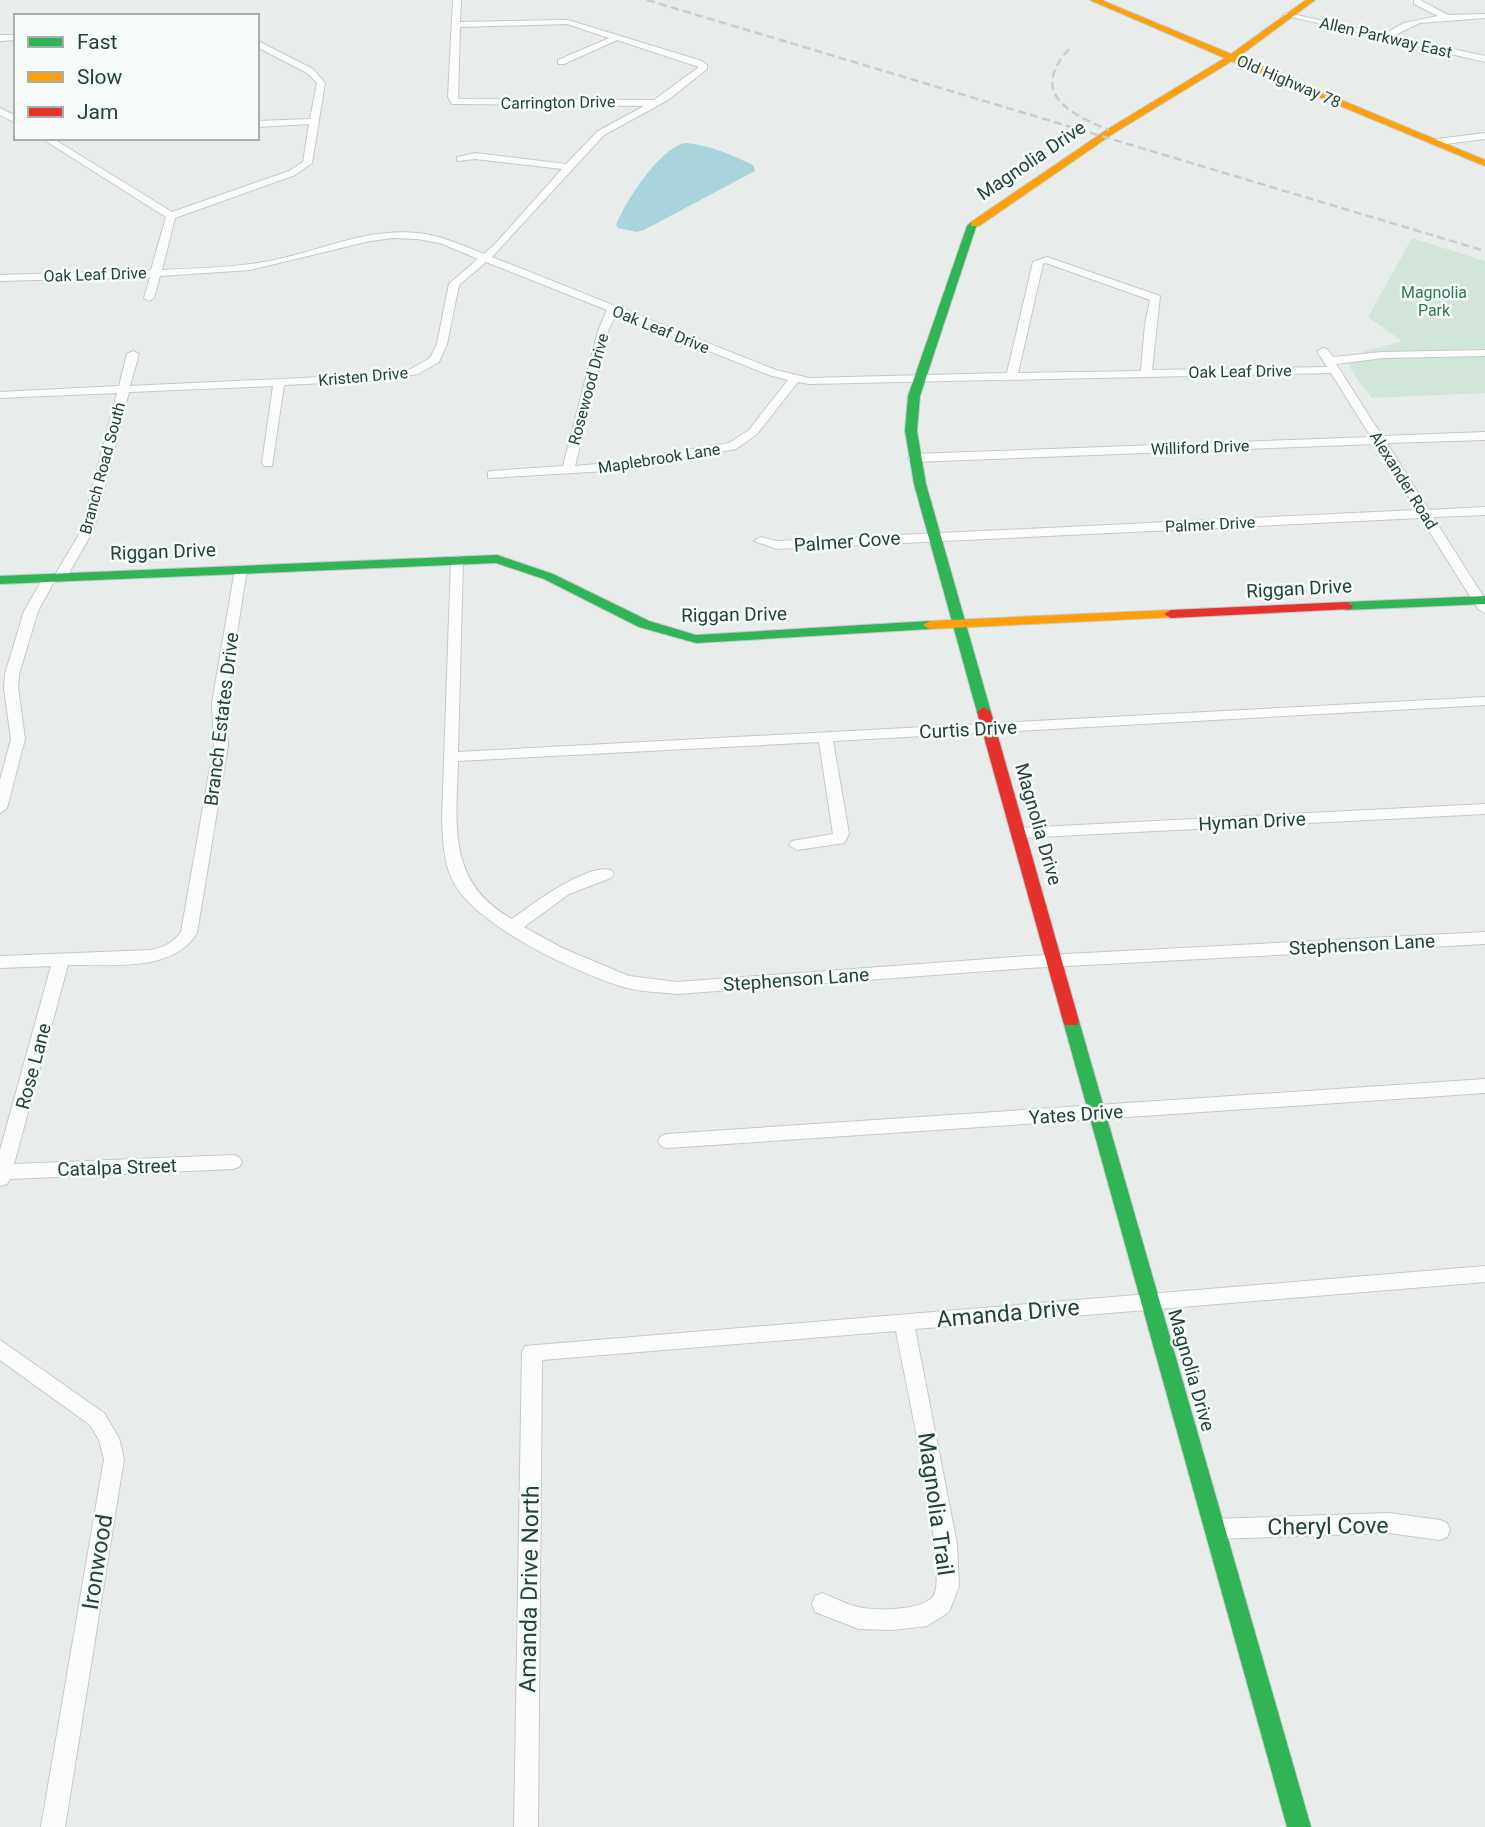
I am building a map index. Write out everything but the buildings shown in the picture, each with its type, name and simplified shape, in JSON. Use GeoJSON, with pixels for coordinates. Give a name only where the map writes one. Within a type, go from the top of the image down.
{"type":"FeatureCollection","features":[{"type":"Feature","properties":{"kind":"street"},"geometry":{"type":"LineString","coordinates":[[457,0],[456,25],[565,21],[617,37]]}},
{"type":"Feature","properties":{"kind":"street","name":"Old Highway 78"},"geometry":{"type":"LineString","coordinates":[[1094,0],[1485,163]]}},
{"type":"Feature","properties":{"kind":"street","name":"Magnolia Drive"},"geometry":{"type":"LineString","coordinates":[[1299,1827],[934,536],[914,458],[911,416],[972,226],[1111,131],[1231,57],[1286,15],[1311,0]]}},
{"type":"Feature","properties":{"kind":"street"},"geometry":{"type":"LineString","coordinates":[[1417,2],[1449,19]]}},
{"type":"Feature","properties":{"kind":"street","name":"Allen Parkway East"},"geometry":{"type":"LineString","coordinates":[[1286,15],[1485,59]]}},
{"type":"Feature","properties":{"kind":"street"},"geometry":{"type":"LineString","coordinates":[[1386,37],[1411,23],[1485,16]]}},
{"type":"Feature","properties":{"kind":"street","name":"Carrington Drive"},"geometry":{"type":"LineString","coordinates":[[456,25],[452,97],[460,103],[656,103]]}},
{"type":"Feature","properties":{"kind":"street"},"geometry":{"type":"LineString","coordinates":[[561,62],[617,37]]}},
{"type":"Feature","properties":{"kind":"street","name":"Kristen Drive"},"geometry":{"type":"LineString","coordinates":[[0,395],[396,376],[432,363],[442,344],[452,288],[486,258],[595,138],[656,103],[704,66],[699,62],[617,37]]}},
{"type":"Feature","properties":{"kind":"street"},"geometry":{"type":"LineString","coordinates":[[171,216],[292,173],[307,163],[321,83],[318,78],[259,45]]}},
{"type":"Feature","properties":{"kind":"street"},"geometry":{"type":"LineString","coordinates":[[259,124],[315,121]]}},
{"type":"Feature","properties":{"kind":"street"},"geometry":{"type":"LineString","coordinates":[[1437,142],[1485,136]]}},
{"type":"Feature","properties":{"kind":"street"},"geometry":{"type":"LineString","coordinates":[[48,140],[171,216]]}},
{"type":"Feature","properties":{"kind":"street"},"geometry":{"type":"LineString","coordinates":[[460,159],[475,156],[568,167]]}},
{"type":"Feature","properties":{"kind":"street"},"geometry":{"type":"LineString","coordinates":[[149,298],[171,216]]}},
{"type":"Feature","properties":{"kind":"street","name":"Oak Leaf Drive"},"geometry":{"type":"LineString","coordinates":[[0,278],[258,266],[356,240],[418,236],[436,239],[773,373],[795,379],[826,382],[1146,373],[1383,355],[1485,354]]}},
{"type":"Feature","properties":{"kind":"street"},"geometry":{"type":"LineString","coordinates":[[1012,376],[1038,262],[1053,262],[1154,296],[1157,303],[1150,324],[1146,373]]}},
{"type":"Feature","properties":{"kind":"street","name":"Rosewood Drive"},"geometry":{"type":"LineString","coordinates":[[568,471],[603,331],[613,309]]}},
{"type":"Feature","properties":{"kind":"street","name":"Branch Road South"},"geometry":{"type":"LineString","coordinates":[[0,808],[18,739],[11,688],[12,674],[31,611],[87,531],[133,355]]}},
{"type":"Feature","properties":{"kind":"street","name":"Alexander Road"},"geometry":{"type":"LineString","coordinates":[[1329,361],[1483,603]]}},
{"type":"Feature","properties":{"kind":"street","name":"Maplebrook Lane"},"geometry":{"type":"LineString","coordinates":[[492,475],[568,471],[675,457],[732,446],[753,432],[795,379]]}},
{"type":"Feature","properties":{"kind":"street"},"geometry":{"type":"LineString","coordinates":[[268,463],[279,382]]}},
{"type":"Feature","properties":{"kind":"street","name":"Williford Drive"},"geometry":{"type":"LineString","coordinates":[[914,458],[1485,436]]}},
{"type":"Feature","properties":{"kind":"street","name":"Palmer Drive"},"geometry":{"type":"LineString","coordinates":[[934,536],[1485,511]]}},
{"type":"Feature","properties":{"kind":"street","name":"Palmer Cove"},"geometry":{"type":"LineString","coordinates":[[760,541],[777,545],[934,536]]}},
{"type":"Feature","properties":{"kind":"street","name":"Riggan Drive"},"geometry":{"type":"LineString","coordinates":[[0,580],[496,559],[523,564],[649,629],[683,638],[960,623],[1483,603]]}},
{"type":"Feature","properties":{"kind":"street","name":"Stephenson Lane"},"geometry":{"type":"LineString","coordinates":[[457,560],[449,819],[456,870],[475,901],[511,928],[600,972],[627,982],[666,988],[1055,960],[1485,937]]}},
{"type":"Feature","properties":{"kind":"street","name":"Branch Estates Drive"},"geometry":{"type":"LineString","coordinates":[[61,960],[162,954],[177,948],[188,933],[221,745],[219,703],[241,569]]}},
{"type":"Feature","properties":{"kind":"street","name":"Curtis Drive"},"geometry":{"type":"LineString","coordinates":[[452,757],[1485,701]]}},
{"type":"Feature","properties":{"kind":"street"},"geometry":{"type":"LineString","coordinates":[[797,845],[839,839],[841,834],[825,736]]}},
{"type":"Feature","properties":{"kind":"street","name":"Hyman Drive"},"geometry":{"type":"LineString","coordinates":[[1020,833],[1485,810]]}},
{"type":"Feature","properties":{"kind":"street"},"geometry":{"type":"LineString","coordinates":[[511,928],[564,891],[606,874]]}},
{"type":"Feature","properties":{"kind":"street"},"geometry":{"type":"LineString","coordinates":[[0,962],[61,960]]}},
{"type":"Feature","properties":{"kind":"street","name":"Rose Lane"},"geometry":{"type":"LineString","coordinates":[[1,1175],[61,960]]}},
{"type":"Feature","properties":{"kind":"street","name":"Yates Drive"},"geometry":{"type":"LineString","coordinates":[[667,1141],[1485,1086]]}},
{"type":"Feature","properties":{"kind":"street","name":"Catalpa Street"},"geometry":{"type":"LineString","coordinates":[[1,1175],[233,1162]]}},
{"type":"Feature","properties":{"kind":"street","name":"Amanda Drive"},"geometry":{"type":"LineString","coordinates":[[532,1352],[1485,1274]]}},
{"type":"Feature","properties":{"kind":"street","name":"Magnolia Trail"},"geometry":{"type":"LineString","coordinates":[[823,1604],[859,1618],[893,1619],[927,1615],[941,1604],[948,1586],[946,1544],[904,1321]]}},
{"type":"Feature","properties":{"kind":"street","name":"Ironwood"},"geometry":{"type":"LineString","coordinates":[[0,1349],[97,1419],[110,1435],[113,1452],[53,1827]]}},
{"type":"Feature","properties":{"kind":"street","name":"Amanda Drive North"},"geometry":{"type":"LineString","coordinates":[[526,1827],[532,1352]]}},
{"type":"Feature","properties":{"kind":"street","name":"Cheryl Cove"},"geometry":{"type":"LineString","coordinates":[[1215,1529],[1389,1523],[1440,1530]]}},
{"type":"Feature","properties":{"kind":"green space","name":"Magnolia Park"},"geometry":{"type":"Polygon","coordinates":[[[1412,238],[1485,261],[1485,393],[1372,398],[1358,381],[1345,357],[1402,341],[1368,317],[1412,238]]]}},
{"type":"Feature","properties":{"kind":"water"},"geometry":{"type":"Polygon","coordinates":[[[686,143],[729,154],[753,165],[755,171],[644,230],[637,232],[618,228],[616,225],[621,215],[645,177],[665,154],[686,143]]]}},
{"type":"Feature","properties":{"kind":"railway"},"geometry":{"type":"LineString","coordinates":[[647,0],[1485,251]]}},
{"type":"Feature","properties":{"kind":"railway"},"geometry":{"type":"LineString","coordinates":[[1069,49],[1058,64],[1053,78],[1053,89],[1068,109],[1109,130]]}},
{"type":"Feature","properties":{"kind":"traffic: fast"},"geometry":{"type":"LineString","coordinates":[[975,224],[972,226],[914,396],[911,431],[920,484],[984,712]]}},
{"type":"Feature","properties":{"kind":"traffic: fast"},"geometry":{"type":"LineString","coordinates":[[0,580],[497,559],[548,577],[644,624],[696,639],[930,625]]}},
{"type":"Feature","properties":{"kind":"traffic: fast"},"geometry":{"type":"LineString","coordinates":[[1346,606],[1485,600]]}},
{"type":"Feature","properties":{"kind":"traffic: fast"},"geometry":{"type":"LineString","coordinates":[[1071,1021],[1299,1827]]}},
{"type":"Feature","properties":{"kind":"traffic: slow"},"geometry":{"type":"LineString","coordinates":[[1094,0],[1485,163]]}},
{"type":"Feature","properties":{"kind":"traffic: slow"},"geometry":{"type":"LineString","coordinates":[[975,224],[1111,131],[1232,57],[1311,0]]}},
{"type":"Feature","properties":{"kind":"traffic: slow"},"geometry":{"type":"LineString","coordinates":[[930,625],[1171,614]]}},
{"type":"Feature","properties":{"kind":"traffic: jam"},"geometry":{"type":"LineString","coordinates":[[1171,614],[1346,606]]}},
{"type":"Feature","properties":{"kind":"traffic: jam"},"geometry":{"type":"LineString","coordinates":[[984,712],[1071,1021]]}}]}
